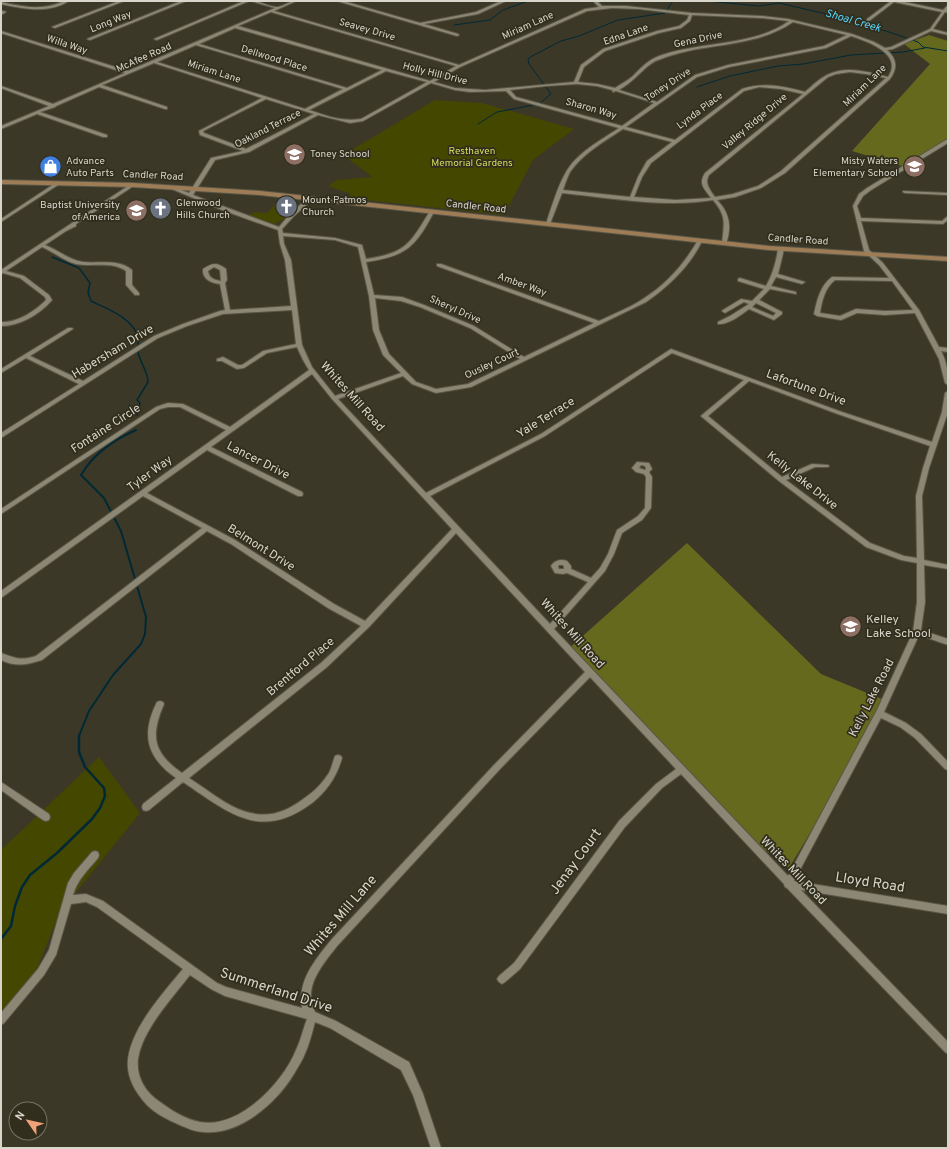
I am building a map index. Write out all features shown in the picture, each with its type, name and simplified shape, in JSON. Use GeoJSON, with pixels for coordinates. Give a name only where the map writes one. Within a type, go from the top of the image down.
{"type":"FeatureCollection","features":[{"type":"Feature","properties":{"kind":"main road","name":"Candler Road"},"geometry":{"type":"LineString","coordinates":[[1,182],[169,186],[192,192],[311,198],[781,249],[948,259]]}},
{"type":"Feature","properties":{"kind":"street"},"geometry":{"type":"LineString","coordinates":[[1,2],[5,1]]}},
{"type":"Feature","properties":{"kind":"street"},"geometry":{"type":"LineString","coordinates":[[1,2],[23,8],[37,9],[35,3],[47,7],[67,1]]}},
{"type":"Feature","properties":{"kind":"street"},"geometry":{"type":"LineString","coordinates":[[54,27],[122,1]]}},
{"type":"Feature","properties":{"kind":"street","name":"Long Way"},"geometry":{"type":"LineString","coordinates":[[89,39],[184,1]]}},
{"type":"Feature","properties":{"kind":"street"},"geometry":{"type":"LineString","coordinates":[[156,39],[246,1]]}},
{"type":"Feature","properties":{"kind":"street"},"geometry":{"type":"LineString","coordinates":[[253,1],[278,8]]}},
{"type":"Feature","properties":{"kind":"street","name":"McAfee Road"},"geometry":{"type":"LineString","coordinates":[[2,127],[38,113],[294,1]]}},
{"type":"Feature","properties":{"kind":"street"},"geometry":{"type":"LineString","coordinates":[[339,1],[457,35]]}},
{"type":"Feature","properties":{"kind":"street"},"geometry":{"type":"LineString","coordinates":[[351,4],[359,1]]}},
{"type":"Feature","properties":{"kind":"street"},"geometry":{"type":"LineString","coordinates":[[419,24],[473,15],[490,9],[502,1]]}},
{"type":"Feature","properties":{"kind":"street"},"geometry":{"type":"LineString","coordinates":[[596,1],[601,7]]}},
{"type":"Feature","properties":{"kind":"street"},"geometry":{"type":"LineString","coordinates":[[868,20],[894,1],[946,12]]}},
{"type":"Feature","properties":{"kind":"street"},"geometry":{"type":"LineString","coordinates":[[884,50],[900,45],[931,30],[946,12],[948,6]]}},
{"type":"Feature","properties":{"kind":"street","name":"Miriam Lane"},"geometry":{"type":"LineString","coordinates":[[154,62],[344,122],[356,122],[459,66],[586,10],[601,7],[621,7],[691,14],[771,18],[792,21],[866,40],[884,50],[892,58],[895,65],[894,73],[889,78],[774,179],[749,192],[716,199],[670,201],[561,191]]}},
{"type":"Feature","properties":{"kind":"street","name":"Seavey Drive"},"geometry":{"type":"LineString","coordinates":[[270,11],[459,66]]}},
{"type":"Feature","properties":{"kind":"street","name":"Edna Lane"},"geometry":{"type":"LineString","coordinates":[[576,83],[582,66],[604,50],[658,32],[680,27],[689,20],[691,14]]}},
{"type":"Feature","properties":{"kind":"street","name":"Gena Drive"},"geometry":{"type":"LineString","coordinates":[[614,91],[635,76],[645,64],[661,57],[686,50],[773,32],[792,21]]}},
{"type":"Feature","properties":{"kind":"street","name":"Holly Hill Drive"},"geometry":{"type":"LineString","coordinates":[[236,27],[429,82],[466,91],[576,83],[614,91],[657,103]]}},
{"type":"Feature","properties":{"kind":"street"},"geometry":{"type":"LineString","coordinates":[[931,30],[948,34]]}},
{"type":"Feature","properties":{"kind":"street","name":"Willa Way"},"geometry":{"type":"LineString","coordinates":[[1,32],[129,73]]}},
{"type":"Feature","properties":{"kind":"street","name":"Toney Drive"},"geometry":{"type":"LineString","coordinates":[[548,224],[567,174],[584,154],[696,76],[709,71],[825,47],[851,36]]}},
{"type":"Feature","properties":{"kind":"street","name":"Dellwood Place"},"geometry":{"type":"LineString","coordinates":[[196,44],[346,89]]}},
{"type":"Feature","properties":{"kind":"street","name":"Oakland Terrace"},"geometry":{"type":"LineString","coordinates":[[306,110],[386,69]]}},
{"type":"Feature","properties":{"kind":"street","name":"Valley Ridge Drive"},"geometry":{"type":"LineString","coordinates":[[724,243],[726,216],[704,183],[704,179],[707,174],[804,93],[827,76],[839,71],[859,72],[889,78]]}},
{"type":"Feature","properties":{"kind":"street"},"geometry":{"type":"LineString","coordinates":[[100,86],[166,108]]}},
{"type":"Feature","properties":{"kind":"street","name":"Lynda Place"},"geometry":{"type":"LineString","coordinates":[[632,197],[647,166],[674,142],[742,90],[754,86],[768,86],[804,93]]}},
{"type":"Feature","properties":{"kind":"street"},"geometry":{"type":"LineString","coordinates":[[1,88],[54,106]]}},
{"type":"Feature","properties":{"kind":"street","name":"Sharon Way"},"geometry":{"type":"LineString","coordinates":[[507,89],[515,98],[674,142]]}},
{"type":"Feature","properties":{"kind":"street"},"geometry":{"type":"LineString","coordinates":[[247,151],[202,134],[201,131],[265,98]]}},
{"type":"Feature","properties":{"kind":"street"},"geometry":{"type":"LineString","coordinates":[[38,113],[105,136]]}},
{"type":"Feature","properties":{"kind":"street","name":"Oakland Terrace"},"geometry":{"type":"LineString","coordinates":[[192,192],[213,159],[238,155],[317,114]]}},
{"type":"Feature","properties":{"kind":"street"},"geometry":{"type":"LineString","coordinates":[[948,141],[861,195],[855,206],[867,251],[872,254],[917,310],[938,349],[948,383]]}},
{"type":"Feature","properties":{"kind":"street"},"geometry":{"type":"LineString","coordinates":[[1,221],[59,183]]}},
{"type":"Feature","properties":{"kind":"street"},"geometry":{"type":"LineString","coordinates":[[2,271],[133,185]]}},
{"type":"Feature","properties":{"kind":"street","name":"Ousley Court"},"geometry":{"type":"LineString","coordinates":[[192,192],[281,232],[335,239],[351,242],[360,246],[365,261],[372,296],[376,330],[379,341],[386,355],[403,374],[414,383],[424,388],[436,391],[469,386],[655,295],[692,255],[700,241]]}},
{"type":"Feature","properties":{"kind":"street"},"geometry":{"type":"LineString","coordinates":[[905,192],[948,194]]}},
{"type":"Feature","properties":{"kind":"street"},"geometry":{"type":"LineString","coordinates":[[281,232],[292,215],[311,198]]}},
{"type":"Feature","properties":{"kind":"street"},"geometry":{"type":"LineString","coordinates":[[365,261],[386,258],[408,248],[414,243],[432,212]]}},
{"type":"Feature","properties":{"kind":"street"},"geometry":{"type":"LineString","coordinates":[[859,219],[943,223],[948,217]]}},
{"type":"Feature","properties":{"kind":"street","name":"Whites Mill Road"},"geometry":{"type":"LineString","coordinates":[[281,232],[289,266],[293,308],[299,345],[303,358],[334,398],[427,495],[456,529],[788,884],[948,1049]]}},
{"type":"Feature","properties":{"kind":"street"},"geometry":{"type":"LineString","coordinates":[[41,245],[50,248],[76,262],[114,264],[127,268],[129,270],[129,285],[137,294]]}},
{"type":"Feature","properties":{"kind":"street"},"geometry":{"type":"LineString","coordinates":[[720,323],[753,304],[769,287],[775,275],[781,249]]}},
{"type":"Feature","properties":{"kind":"street","name":"Amber Way"},"geometry":{"type":"LineString","coordinates":[[439,265],[599,323]]}},
{"type":"Feature","properties":{"kind":"street"},"geometry":{"type":"LineString","coordinates":[[1,324],[10,325],[25,318],[42,308],[48,300],[47,296],[22,277],[2,271]]}},
{"type":"Feature","properties":{"kind":"street"},"geometry":{"type":"LineString","coordinates":[[775,275],[802,282]]}},
{"type":"Feature","properties":{"kind":"street"},"geometry":{"type":"LineString","coordinates":[[894,280],[834,278],[828,282],[819,304],[817,314],[841,318],[856,311],[885,313],[917,310]]}},
{"type":"Feature","properties":{"kind":"street"},"geometry":{"type":"LineString","coordinates":[[740,280],[794,293]]}},
{"type":"Feature","properties":{"kind":"street"},"geometry":{"type":"LineString","coordinates":[[222,283],[228,311]]}},
{"type":"Feature","properties":{"kind":"street","name":"Sheryl Drive"},"geometry":{"type":"LineString","coordinates":[[372,296],[402,299],[422,306],[472,327],[524,359]]}},
{"type":"Feature","properties":{"kind":"street"},"geometry":{"type":"LineString","coordinates":[[725,312],[743,300],[753,304]]}},
{"type":"Feature","properties":{"kind":"street","name":"Habersham Drive"},"geometry":{"type":"LineString","coordinates":[[1,436],[156,337],[185,325],[228,311],[293,308]]}},
{"type":"Feature","properties":{"kind":"street"},"geometry":{"type":"LineString","coordinates":[[1,371],[70,329]]}},
{"type":"Feature","properties":{"kind":"street"},"geometry":{"type":"LineString","coordinates":[[219,360],[223,359],[237,367],[244,366],[267,352],[299,345]]}},
{"type":"Feature","properties":{"kind":"street"},"geometry":{"type":"LineString","coordinates":[[938,349],[948,350]]}},
{"type":"Feature","properties":{"kind":"street","name":"Lafortune Drive"},"geometry":{"type":"LineString","coordinates":[[671,351],[837,412],[934,445]]}},
{"type":"Feature","properties":{"kind":"street","name":"Yale Terrace"},"geometry":{"type":"LineString","coordinates":[[427,495],[543,435],[671,351]]}},
{"type":"Feature","properties":{"kind":"street"},"geometry":{"type":"LineString","coordinates":[[26,356],[82,383]]}},
{"type":"Feature","properties":{"kind":"street","name":"Tyler Way"},"geometry":{"type":"LineString","coordinates":[[1,595],[312,371]]}},
{"type":"Feature","properties":{"kind":"street"},"geometry":{"type":"LineString","coordinates":[[334,398],[403,374]]}},
{"type":"Feature","properties":{"kind":"street","name":"Kelly Lake Drive"},"geometry":{"type":"LineString","coordinates":[[748,379],[704,416],[782,480],[868,544],[889,554],[948,567]]}},
{"type":"Feature","properties":{"kind":"street","name":"Kelly Lake Road"},"geometry":{"type":"LineString","coordinates":[[788,884],[879,713],[917,632],[921,602],[920,496],[926,468],[945,412],[948,393]]}},
{"type":"Feature","properties":{"kind":"street","name":"Fontaine Circle"},"geometry":{"type":"LineString","coordinates":[[1,512],[158,408],[168,405],[181,405],[230,429]]}},
{"type":"Feature","properties":{"kind":"street","name":"Lancer Drive"},"geometry":{"type":"LineString","coordinates":[[206,447],[300,494]]}},
{"type":"Feature","properties":{"kind":"street"},"geometry":{"type":"LineString","coordinates":[[782,480],[814,465],[826,466]]}},
{"type":"Feature","properties":{"kind":"street"},"geometry":{"type":"LineString","coordinates":[[550,629],[603,569],[611,554],[619,532],[640,518],[648,508],[649,477],[646,472]]}},
{"type":"Feature","properties":{"kind":"street","name":"Belmont Drive"},"geometry":{"type":"LineString","coordinates":[[142,493],[233,542],[325,602],[366,625]]}},
{"type":"Feature","properties":{"kind":"street"},"geometry":{"type":"LineString","coordinates":[[1,656],[18,662],[30,662],[39,658],[206,528]]}},
{"type":"Feature","properties":{"kind":"street","name":"Brentford Place"},"geometry":{"type":"LineString","coordinates":[[146,807],[324,665],[366,625],[456,529]]}},
{"type":"Feature","properties":{"kind":"street"},"geometry":{"type":"LineString","coordinates":[[568,570],[592,581]]}},
{"type":"Feature","properties":{"kind":"street"},"geometry":{"type":"LineString","coordinates":[[917,632],[948,642]]}},
{"type":"Feature","properties":{"kind":"street","name":"Whites Mill Lane"},"geometry":{"type":"LineString","coordinates":[[312,1017],[308,1011],[306,988],[314,970],[335,942],[497,767],[590,672]]}},
{"type":"Feature","properties":{"kind":"street"},"geometry":{"type":"LineString","coordinates":[[160,704],[152,724],[153,746],[156,753],[169,768],[215,801],[226,808],[251,817],[268,818],[294,811],[310,799],[335,773],[338,758]]}},
{"type":"Feature","properties":{"kind":"street"},"geometry":{"type":"LineString","coordinates":[[879,713],[903,725],[918,736],[948,767]]}},
{"type":"Feature","properties":{"kind":"street","name":"Jenay Court"},"geometry":{"type":"LineString","coordinates":[[502,979],[517,966],[622,824],[659,786],[681,770]]}},
{"type":"Feature","properties":{"kind":"street"},"geometry":{"type":"LineString","coordinates":[[3,790],[46,817]]}},
{"type":"Feature","properties":{"kind":"street"},"geometry":{"type":"LineString","coordinates":[[1,1020],[41,972],[53,952],[71,886],[94,855]]}},
{"type":"Feature","properties":{"kind":"street","name":"Lloyd Road"},"geometry":{"type":"LineString","coordinates":[[788,884],[948,910]]}},
{"type":"Feature","properties":{"kind":"street","name":"Summerland Drive"},"geometry":{"type":"LineString","coordinates":[[68,900],[86,898],[100,904],[189,969],[225,991],[299,1011],[333,1024],[405,1066],[418,1094],[436,1148]]}},
{"type":"Feature","properties":{"kind":"street"},"geometry":{"type":"LineString","coordinates":[[189,969],[152,1018],[136,1045],[132,1060],[133,1080],[139,1091],[151,1102],[176,1118],[188,1123],[201,1127],[216,1127],[238,1120],[261,1105],[287,1075],[300,1054],[312,1017]]}},
{"type":"Feature","properties":{"kind":"green space"},"geometry":{"type":"Polygon","coordinates":[[[929,35],[948,41],[948,140],[905,167],[852,151],[930,64],[904,44],[929,35]]]}},
{"type":"Feature","properties":{"kind":"green space","name":"Resthaven Memorial Gardens"},"geometry":{"type":"Polygon","coordinates":[[[435,100],[482,103],[574,129],[533,160],[504,215],[346,198],[351,194],[328,186],[337,180],[372,177],[375,179],[343,155],[435,100]]]}},
{"type":"Feature","properties":{"kind":"green space"},"geometry":{"type":"Polygon","coordinates":[[[275,205],[295,210],[277,223],[272,224],[268,224],[247,216],[255,212],[267,213],[275,205]]]}},
{"type":"Feature","properties":{"kind":"green space"},"geometry":{"type":"Polygon","coordinates":[[[687,543],[821,674],[889,702],[789,868],[727,822],[567,650],[687,543]]]}},
{"type":"Feature","properties":{"kind":"green space"},"geometry":{"type":"Polygon","coordinates":[[[99,757],[140,813],[60,912],[32,981],[1,1018],[1,850],[99,757]]]}},
{"type":"Feature","properties":{"kind":"waterway"},"geometry":{"type":"LineString","coordinates":[[454,25],[490,20],[503,10],[528,1]]}},
{"type":"Feature","properties":{"kind":"waterway"},"geometry":{"type":"LineString","coordinates":[[478,124],[497,112],[539,104],[551,94],[529,64],[528,59],[532,56],[561,41],[579,36],[618,20],[665,13],[673,1]]}},
{"type":"Feature","properties":{"kind":"waterway","name":"Shoal Creek"},"geometry":{"type":"LineString","coordinates":[[707,1],[759,6],[779,3],[848,19],[857,25],[886,31],[918,42],[923,47],[948,51]]}},
{"type":"Feature","properties":{"kind":"waterway"},"geometry":{"type":"LineString","coordinates":[[697,87],[730,76],[778,66],[803,64],[851,55],[903,52],[925,48]]}},
{"type":"Feature","properties":{"kind":"waterway"},"geometry":{"type":"LineString","coordinates":[[52,257],[79,268],[90,283],[88,293],[91,301],[119,315],[126,320],[135,331],[138,338],[138,354],[148,379],[148,382],[137,400],[140,403],[137,415]]}},
{"type":"Feature","properties":{"kind":"waterway"},"geometry":{"type":"LineString","coordinates":[[79,736],[89,711],[113,675],[141,644],[145,634],[146,617],[121,531],[104,498],[81,475],[92,460],[105,448],[136,430]]}},
{"type":"Feature","properties":{"kind":"waterway"},"geometry":{"type":"LineString","coordinates":[[1,939],[11,926],[15,906],[22,887],[30,875],[57,853],[92,819],[100,808],[105,796],[104,788],[85,767],[79,752],[79,736]]}},
{"type":"Feature","properties":{"kind":"place","name":"Toney School"},"geometry":{"type":"Point","coordinates":[295,154]}},
{"type":"Feature","properties":{"kind":"place","name":"Advance Auto Parts"},"geometry":{"type":"Point","coordinates":[50,167]}},
{"type":"Feature","properties":{"kind":"place","name":"Misty Waters Elementary School"},"geometry":{"type":"Point","coordinates":[914,167]}},
{"type":"Feature","properties":{"kind":"place","name":"Mount Patmos Church"},"geometry":{"type":"Point","coordinates":[287,206]}},
{"type":"Feature","properties":{"kind":"place","name":"Glenwood Hills Church"},"geometry":{"type":"Point","coordinates":[161,209]}},
{"type":"Feature","properties":{"kind":"place","name":"Baptist University of America"},"geometry":{"type":"Point","coordinates":[136,211]}},
{"type":"Feature","properties":{"kind":"place","name":"Kelley Lake School"},"geometry":{"type":"Point","coordinates":[851,627]}}]}
